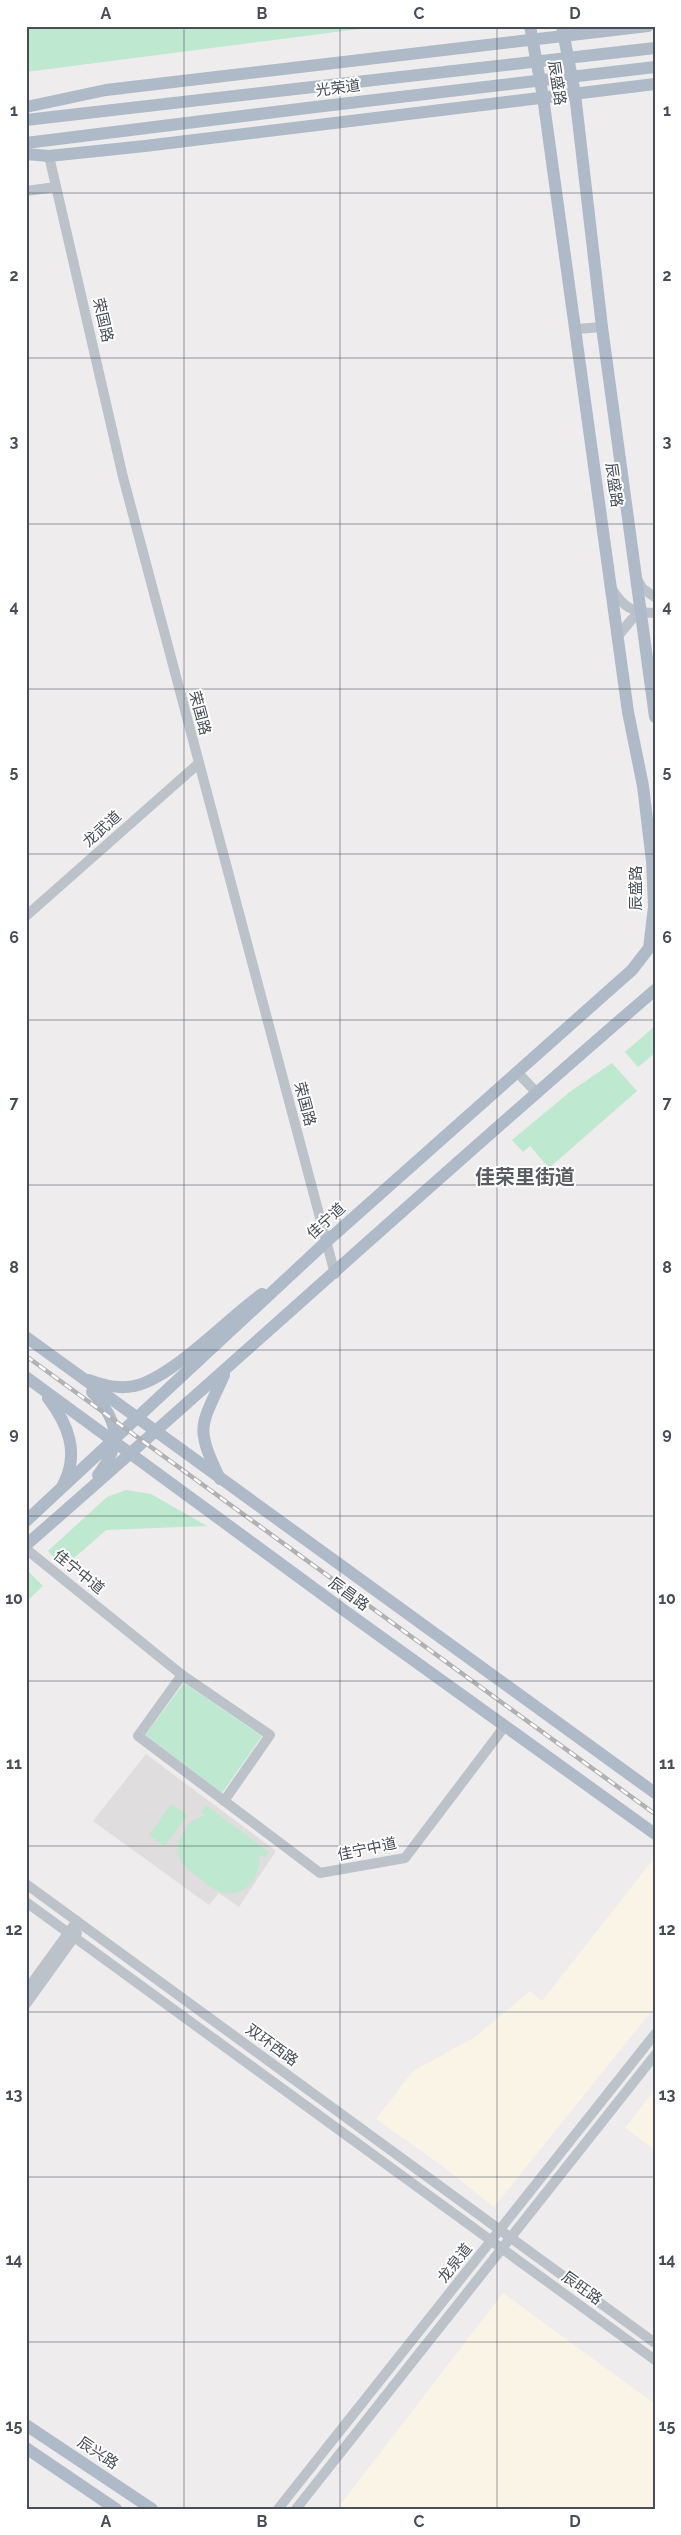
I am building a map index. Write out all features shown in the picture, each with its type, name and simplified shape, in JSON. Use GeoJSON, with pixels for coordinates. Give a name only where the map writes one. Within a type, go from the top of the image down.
{"type":"FeatureCollection","features":[{"type":"Feature","properties":{"kind":"main road","name":"辰盛路"},"geometry":{"type":"LineString","coordinates":[[530,26],[543,97],[628,712],[643,786],[652,860],[653,949]]}},
{"type":"Feature","properties":{"kind":"main road"},"geometry":{"type":"LineString","coordinates":[[26,107],[106,90],[534,40],[564,31],[648,26]]}},
{"type":"Feature","properties":{"kind":"main road","name":"辰盛路"},"geometry":{"type":"LineString","coordinates":[[564,31],[574,94],[602,327],[655,717]]}},
{"type":"Feature","properties":{"kind":"main road","name":"光荣道"},"geometry":{"type":"LineString","coordinates":[[26,120],[655,48]]}},
{"type":"Feature","properties":{"kind":"main road","name":"光荣道"},"geometry":{"type":"LineString","coordinates":[[26,143],[306,108],[573,79],[655,67]]}},
{"type":"Feature","properties":{"kind":"main road"},"geometry":{"type":"LineString","coordinates":[[26,154],[49,156],[655,84]]}},
{"type":"Feature","properties":{"kind":"main road","name":"佳宁道"},"geometry":{"type":"LineString","coordinates":[[26,1521],[115,1441],[326,1242],[632,970],[653,949]]}},
{"type":"Feature","properties":{"kind":"main road"},"geometry":{"type":"LineString","coordinates":[[26,1545],[335,1274],[536,1092],[655,990]]}},
{"type":"Feature","properties":{"kind":"main road"},"geometry":{"type":"LineString","coordinates":[[77,1376],[110,1386],[134,1386],[145,1383],[173,1366],[248,1304],[287,1280]]}},
{"type":"Feature","properties":{"kind":"main road","name":"辰昌路"},"geometry":{"type":"LineString","coordinates":[[26,1337],[77,1376],[655,1793]]}},
{"type":"Feature","properties":{"kind":"main road"},"geometry":{"type":"LineString","coordinates":[[222,1481],[205,1447],[202,1433],[209,1406],[226,1370]]}},
{"type":"Feature","properties":{"kind":"main road"},"geometry":{"type":"LineString","coordinates":[[77,1376],[109,1414],[114,1428],[115,1441],[106,1465],[81,1497]]}},
{"type":"Feature","properties":{"kind":"main road","name":"辰昌路"},"geometry":{"type":"LineString","coordinates":[[26,1377],[345,1611],[655,1834]]}},
{"type":"Feature","properties":{"kind":"main road"},"geometry":{"type":"LineString","coordinates":[[40,1388],[61,1418],[72,1449],[68,1476],[58,1493]]}},
{"type":"Feature","properties":{"kind":"main road","name":"辰兴路"},"geometry":{"type":"LineString","coordinates":[[26,2424],[152,2509]]}},
{"type":"Feature","properties":{"kind":"main road"},"geometry":{"type":"LineString","coordinates":[[26,2448],[116,2509]]}},
{"type":"Feature","properties":{"kind":"street","name":"荣国路"},"geometry":{"type":"LineString","coordinates":[[49,156],[124,477],[198,764],[335,1274]]}},
{"type":"Feature","properties":{"kind":"street"},"geometry":{"type":"LineString","coordinates":[[26,191],[56,187]]}},
{"type":"Feature","properties":{"kind":"street"},"geometry":{"type":"LineString","coordinates":[[576,329],[602,327]]}},
{"type":"Feature","properties":{"kind":"street"},"geometry":{"type":"LineString","coordinates":[[635,575],[643,589],[655,597]]}},
{"type":"Feature","properties":{"kind":"street"},"geometry":{"type":"LineString","coordinates":[[611,588],[622,604],[641,617],[655,618]]}},
{"type":"Feature","properties":{"kind":"street"},"geometry":{"type":"LineString","coordinates":[[618,636],[621,629],[655,607]]}},
{"type":"Feature","properties":{"kind":"street"},"geometry":{"type":"LineString","coordinates":[[641,617],[655,613]]}},
{"type":"Feature","properties":{"kind":"street","name":"龙武道"},"geometry":{"type":"LineString","coordinates":[[26,916],[198,764]]}},
{"type":"Feature","properties":{"kind":"street"},"geometry":{"type":"LineString","coordinates":[[518,1072],[536,1092]]}},
{"type":"Feature","properties":{"kind":"street","name":"佳宁中道"},"geometry":{"type":"LineString","coordinates":[[26,1549],[182,1675],[270,1735],[224,1801]]}},
{"type":"Feature","properties":{"kind":"street","name":"佳宁中道"},"geometry":{"type":"LineString","coordinates":[[182,1675],[138,1736],[320,1873],[405,1858],[505,1726]]}},
{"type":"Feature","properties":{"kind":"street","name":"双环西路"},"geometry":{"type":"LineString","coordinates":[[26,1884],[499,2230]]}},
{"type":"Feature","properties":{"kind":"street","name":"双环西路"},"geometry":{"type":"LineString","coordinates":[[26,1902],[492,2240]]}},
{"type":"Feature","properties":{"kind":"street"},"geometry":{"type":"LineString","coordinates":[[26,1991],[80,1923]]}},
{"type":"Feature","properties":{"kind":"street"},"geometry":{"type":"LineString","coordinates":[[26,2004],[71,1935]]}},
{"type":"Feature","properties":{"kind":"street","name":"龙泉道"},"geometry":{"type":"LineString","coordinates":[[278,2509],[655,2034]]}},
{"type":"Feature","properties":{"kind":"street","name":"龙泉道"},"geometry":{"type":"LineString","coordinates":[[296,2509],[655,2055]]}},
{"type":"Feature","properties":{"kind":"street","name":"辰旺路"},"geometry":{"type":"LineString","coordinates":[[499,2230],[655,2344]]}},
{"type":"Feature","properties":{"kind":"street","name":"辰旺路"},"geometry":{"type":"LineString","coordinates":[[492,2240],[655,2360]]}},
{"type":"Feature","properties":{"kind":"shaded area"},"geometry":{"type":"Polygon","coordinates":[[[146,1754],[276,1851],[239,1907],[219,1893],[209,1905],[93,1821],[146,1754]]]}},
{"type":"Feature","properties":{"kind":"shaded area"},"geometry":{"type":"Polygon","coordinates":[[[655,1857],[655,2007],[494,2207],[441,2165],[376,2119],[413,2071],[475,2037],[530,1991],[542,2001],[655,1857]]]}},
{"type":"Feature","properties":{"kind":"shaded area"},"geometry":{"type":"Polygon","coordinates":[[[655,2089],[655,2150],[625,2128],[655,2089]]]}},
{"type":"Feature","properties":{"kind":"shaded area"},"geometry":{"type":"Polygon","coordinates":[[[503,2293],[655,2404],[655,2509],[337,2509],[503,2293]]]}},
{"type":"Feature","properties":{"kind":"green space"},"geometry":{"type":"Polygon","coordinates":[[[26,26],[383,26],[26,72],[26,26]]]}},
{"type":"Feature","properties":{"kind":"green space"},"geometry":{"type":"Polygon","coordinates":[[[655,1026],[655,1053],[638,1067],[625,1052],[655,1026]]]}},
{"type":"Feature","properties":{"kind":"green space"},"geometry":{"type":"Polygon","coordinates":[[[612,1063],[637,1091],[549,1168],[530,1146],[523,1152],[512,1140],[571,1091],[612,1063]]]}},
{"type":"Feature","properties":{"kind":"green space"},"geometry":{"type":"Polygon","coordinates":[[[126,1490],[151,1494],[207,1526],[106,1530],[64,1567],[48,1551],[107,1497],[126,1490]]]}},
{"type":"Feature","properties":{"kind":"green space"},"geometry":{"type":"Polygon","coordinates":[[[26,1571],[43,1586],[26,1602],[26,1571]]]}},
{"type":"Feature","properties":{"kind":"green space"},"geometry":{"type":"Polygon","coordinates":[[[184,1683],[262,1736],[222,1793],[145,1735],[184,1683]]]}},
{"type":"Feature","properties":{"kind":"green space"},"geometry":{"type":"Polygon","coordinates":[[[171,1804],[187,1815],[165,1846],[149,1835],[171,1804]]]}},
{"type":"Feature","properties":{"kind":"green space"},"geometry":{"type":"Polygon","coordinates":[[[206,1805],[269,1852],[265,1858],[259,1854],[258,1870],[255,1877],[246,1888],[239,1892],[224,1893],[209,1886],[180,1860],[178,1854],[179,1841],[192,1821],[206,1816],[201,1812],[206,1805]]]}},
{"type":"Feature","properties":{"kind":"railway"},"geometry":{"type":"LineString","coordinates":[[26,1356],[655,1814]]}},
{"type":"Feature","properties":{"kind":"district","name":"佳荣里街道"},"geometry":{"type":"Point","coordinates":[525,1177]}}]}
